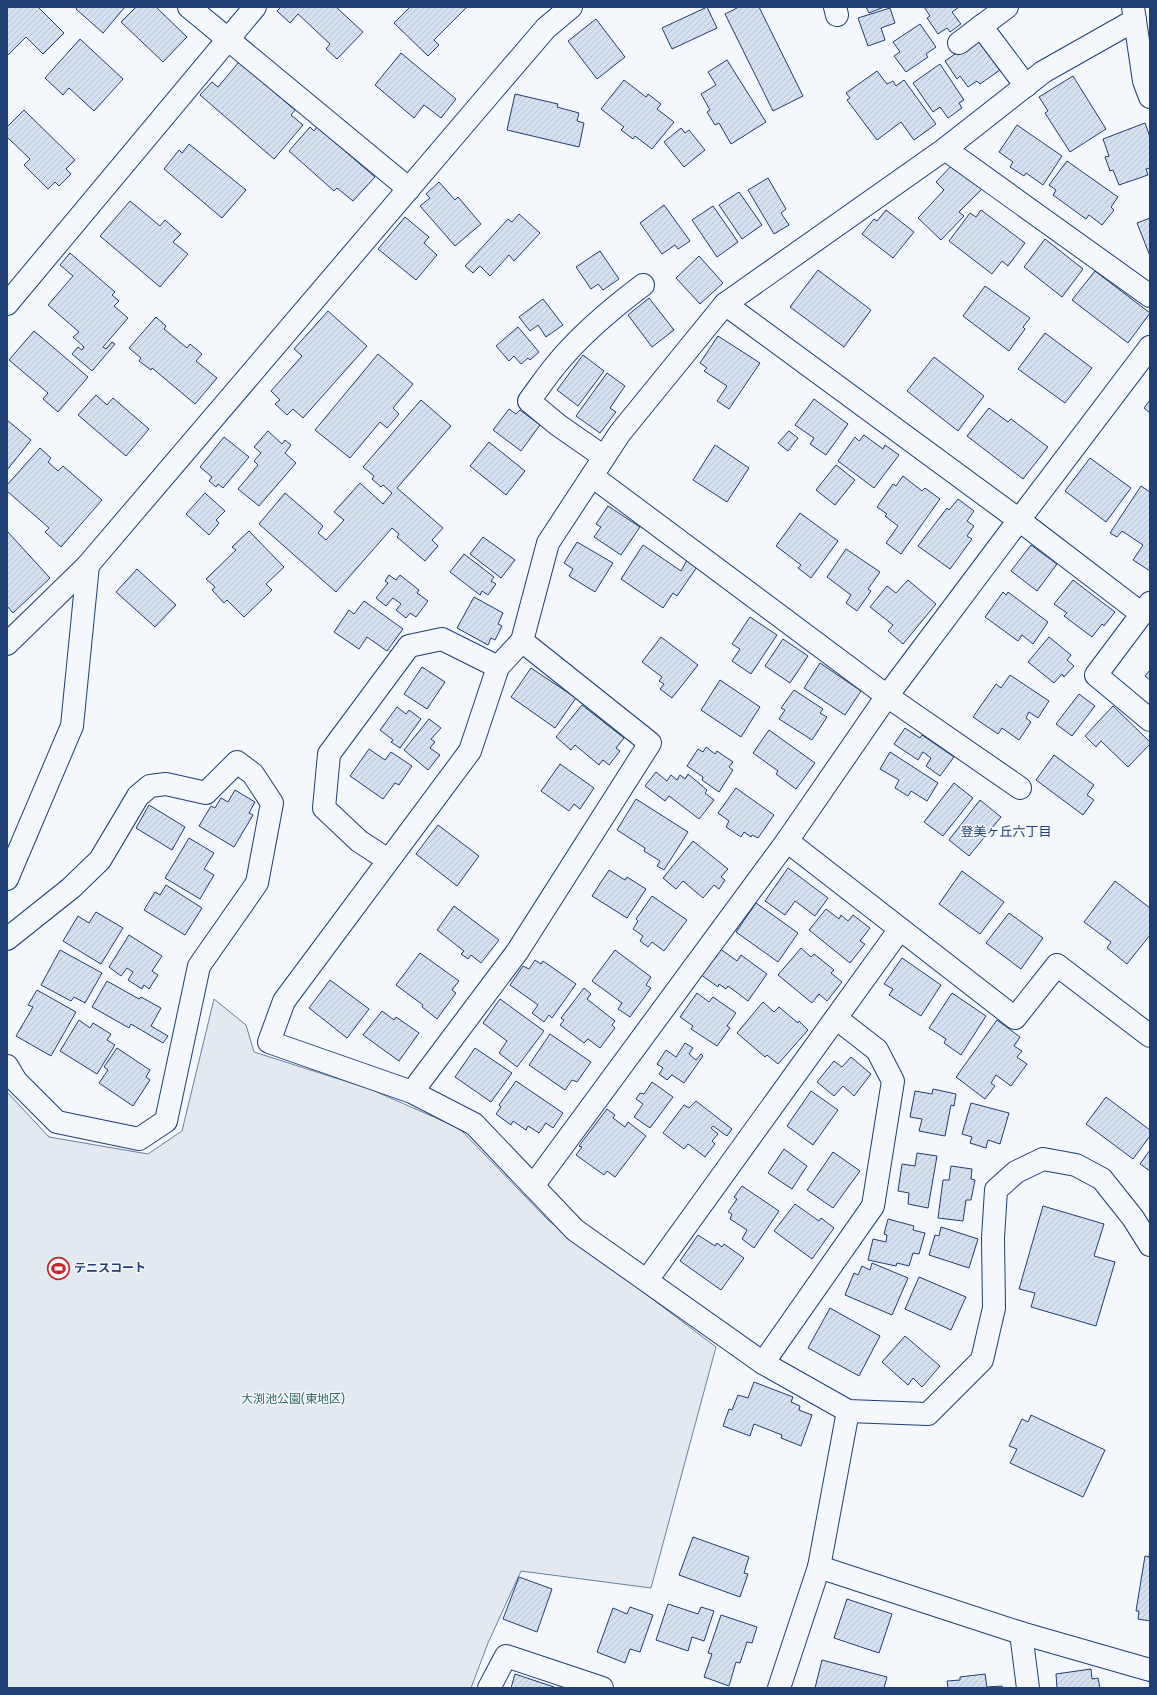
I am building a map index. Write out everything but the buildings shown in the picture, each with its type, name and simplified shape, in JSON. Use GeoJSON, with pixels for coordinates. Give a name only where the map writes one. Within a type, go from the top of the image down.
{"type":"FeatureCollection","features":[{"type":"Feature","properties":{"kind":"street"},"geometry":{"type":"LineString","coordinates":[[189,7],[409,190]]}},
{"type":"Feature","properties":{"kind":"street"},"geometry":{"type":"LineString","coordinates":[[7,304],[255,7]]}},
{"type":"Feature","properties":{"kind":"street"},"geometry":{"type":"LineString","coordinates":[[7,644],[88,565],[546,28],[571,7]]}},
{"type":"Feature","properties":{"kind":"street"},"geometry":{"type":"LineString","coordinates":[[959,43],[1007,7]]}},
{"type":"Feature","properties":{"kind":"street"},"geometry":{"type":"LineString","coordinates":[[1150,98],[1144,81],[1134,13],[1043,72],[945,149],[725,304],[620,433],[548,543],[522,641],[498,667],[470,751],[284,1001],[269,1042],[412,1092],[474,1124],[575,1230],[763,1363],[848,1411],[928,1414],[982,1360],[994,1308],[993,1238],[996,1190],[1016,1172],[1043,1159],[1076,1165],[1102,1179],[1133,1218],[1150,1245]]}},
{"type":"Feature","properties":{"kind":"street"},"geometry":{"type":"LineString","coordinates":[[981,26],[1026,86]]}},
{"type":"Feature","properties":{"kind":"street"},"geometry":{"type":"LineString","coordinates":[[945,149],[1150,296]]}},
{"type":"Feature","properties":{"kind":"street"},"geometry":{"type":"LineString","coordinates":[[604,457],[558,425],[529,401],[555,365],[588,330],[617,304],[643,285]]}},
{"type":"Feature","properties":{"kind":"street"},"geometry":{"type":"LineString","coordinates":[[725,304],[1019,520],[1146,609],[1096,675],[1150,720]]}},
{"type":"Feature","properties":{"kind":"street"},"geometry":{"type":"LineString","coordinates":[[533,1186],[787,841],[887,696],[1150,347]]}},
{"type":"Feature","properties":{"kind":"street"},"geometry":{"type":"LineString","coordinates":[[592,476],[887,696],[1020,788]]}},
{"type":"Feature","properties":{"kind":"street"},"geometry":{"type":"LineString","coordinates":[[7,879],[72,726],[88,565]]}},
{"type":"Feature","properties":{"kind":"street"},"geometry":{"type":"LineString","coordinates":[[388,860],[359,841],[324,808],[329,754],[409,646],[442,639],[498,667]]}},
{"type":"Feature","properties":{"kind":"street"},"geometry":{"type":"LineString","coordinates":[[412,1092],[517,952],[650,742],[522,641]]}},
{"type":"Feature","properties":{"kind":"street"},"geometry":{"type":"LineString","coordinates":[[7,940],[71,888],[100,860],[138,796],[150,786],[166,784],[206,793],[237,762],[253,774],[272,803],[257,883],[199,966],[166,1121],[139,1139],[57,1122],[16,1081],[7,1066]]}},
{"type":"Feature","properties":{"kind":"street"},"geometry":{"type":"LineString","coordinates":[[787,841],[1015,1018],[1057,965],[1150,1036]]}},
{"type":"Feature","properties":{"kind":"street"},"geometry":{"type":"LineString","coordinates":[[647,1280],[900,929]]}},
{"type":"Feature","properties":{"kind":"street"},"geometry":{"type":"LineString","coordinates":[[763,1363],[873,1206],[893,1081],[877,1050],[836,1018]]}},
{"type":"Feature","properties":{"kind":"street"},"geometry":{"type":"LineString","coordinates":[[779,1688],[819,1567],[848,1411]]}},
{"type":"Feature","properties":{"kind":"street"},"geometry":{"type":"LineString","coordinates":[[819,1567],[1021,1633],[1150,1670]]}},
{"type":"Feature","properties":{"kind":"street"},"geometry":{"type":"LineString","coordinates":[[1021,1633],[1028,1688]]}},
{"type":"Feature","properties":{"kind":"street"},"geometry":{"type":"LineString","coordinates":[[489,1688],[506,1656],[602,1688]]}},
{"type":"Feature","properties":{"kind":"green space","name":"大渕池公園(東地区)"},"geometry":{"type":"Polygon","coordinates":[[[214,999],[246,1025],[254,1052],[370,1089],[459,1128],[549,1221],[716,1347],[651,1588],[521,1571],[488,1643],[471,1688],[7,1688],[7,1092],[49,1137],[148,1154],[182,1131],[214,999]]]}},
{"type":"Feature","properties":{"kind":"place","name":"テニスコート"},"geometry":{"type":"Point","coordinates":[59,1268]}},
{"type":"Feature","properties":{"kind":"district","name":"登美ヶ丘六丁目"},"geometry":{"type":"Point","coordinates":[1006,831]}}]}
